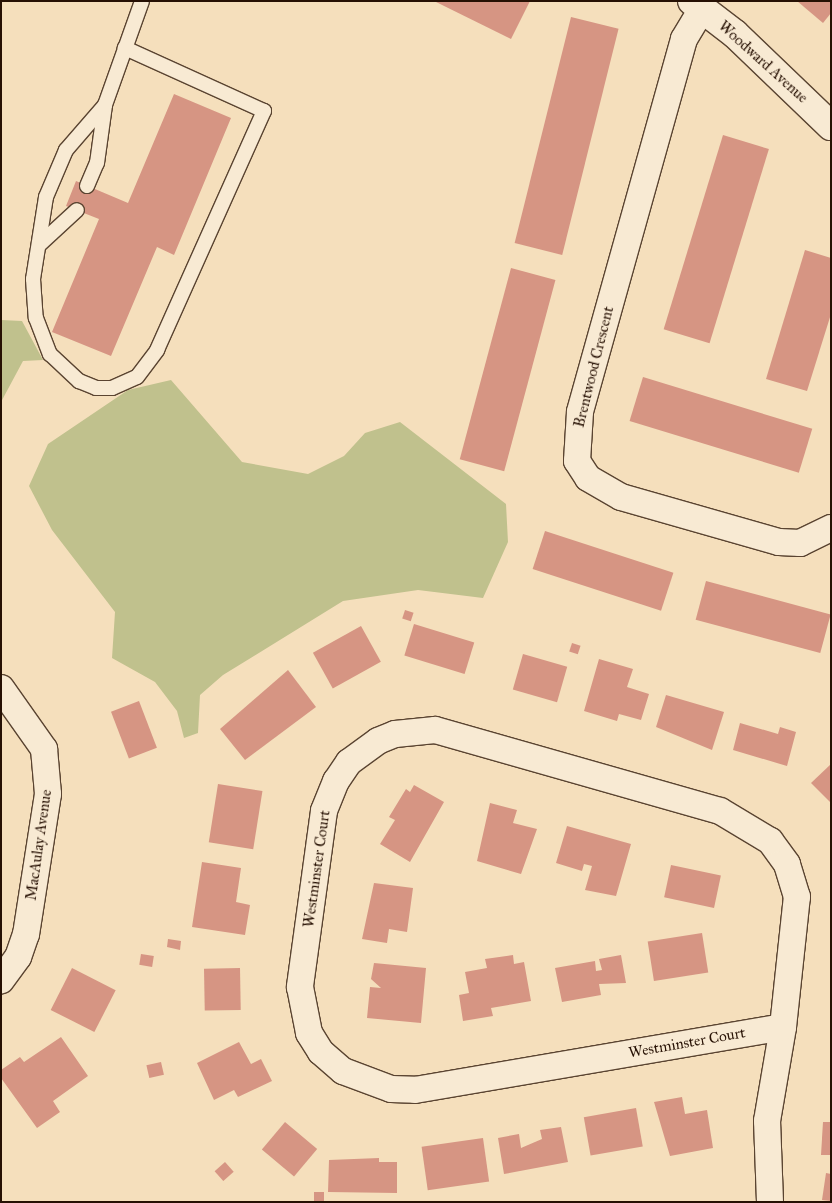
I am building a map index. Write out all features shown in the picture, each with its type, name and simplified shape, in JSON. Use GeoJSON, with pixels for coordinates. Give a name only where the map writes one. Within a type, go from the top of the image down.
{"type":"FeatureCollection","features":[{"type":"Feature","properties":{"kind":"street","name":"Woodward Avenue"},"geometry":{"type":"LineString","coordinates":[[697,5],[742,40],[831,126]]}},
{"type":"Feature","properties":{"kind":"street","name":"Brentwood Crescent"},"geometry":{"type":"LineString","coordinates":[[697,5],[684,39],[580,412],[577,462],[588,478],[621,496],[779,542],[800,543],[831,528]]}},
{"type":"Feature","properties":{"kind":"street","name":"MacAulay Avenue"},"geometry":{"type":"LineString","coordinates":[[1,688],[44,748],[48,794],[26,934],[18,957],[1,980]]}},
{"type":"Feature","properties":{"kind":"street","name":"Westminster Court"},"geometry":{"type":"LineString","coordinates":[[770,1202],[766,1139],[783,1027],[796,922],[794,880],[780,852],[738,819],[435,730],[395,734],[378,741],[349,762],[336,781],[324,811],[300,987],[309,1033],[321,1052],[343,1071],[391,1089],[415,1090],[783,1027]]}},
{"type":"Feature","properties":{"kind":"lane"},"geometry":{"type":"LineString","coordinates":[[87,186],[97,163],[105,105],[142,1]]}},
{"type":"Feature","properties":{"kind":"lane"},"geometry":{"type":"LineString","coordinates":[[105,105],[66,150],[46,197],[34,302],[50,354],[79,382],[96,388],[112,388],[137,377],[157,350],[264,111],[126,48]]}},
{"type":"Feature","properties":{"kind":"lane"},"geometry":{"type":"LineString","coordinates":[[40,244],[77,210]]}},
{"type":"Feature","properties":{"kind":"green space"},"geometry":{"type":"Polygon","coordinates":[[[1,320],[22,321],[43,360],[23,361],[1,402],[1,320]]]}},
{"type":"Feature","properties":{"kind":"green space"},"geometry":{"type":"Polygon","coordinates":[[[171,380],[242,462],[308,474],[344,456],[365,433],[400,422],[506,504],[508,542],[483,598],[418,590],[343,601],[223,675],[200,695],[198,733],[184,738],[177,711],[155,682],[112,658],[115,612],[52,530],[29,486],[48,444],[128,390],[171,380]]]}},
{"type":"Feature","properties":{"kind":"building"},"geometry":{"type":"Polygon","coordinates":[[[434,1],[530,1],[511,39],[434,1]]]}},
{"type":"Feature","properties":{"kind":"building"},"geometry":{"type":"Polygon","coordinates":[[[797,1],[831,1],[831,13],[823,23],[797,1]]]}},
{"type":"Feature","properties":{"kind":"building"},"geometry":{"type":"Polygon","coordinates":[[[571,17],[619,29],[562,255],[515,243],[571,17]]]}},
{"type":"Feature","properties":{"kind":"building"},"geometry":{"type":"Polygon","coordinates":[[[174,94],[231,118],[174,255],[157,247],[111,356],[52,332],[99,219],[66,206],[76,181],[128,203],[174,94]]]}},
{"type":"Feature","properties":{"kind":"building"},"geometry":{"type":"Polygon","coordinates":[[[723,135],[769,149],[710,343],[664,329],[723,135]]]}},
{"type":"Feature","properties":{"kind":"building"},"geometry":{"type":"Polygon","coordinates":[[[805,250],[831,258],[831,314],[807,391],[766,379],[805,250]]]}},
{"type":"Feature","properties":{"kind":"building"},"geometry":{"type":"Polygon","coordinates":[[[511,268],[555,280],[504,471],[460,459],[511,268]]]}},
{"type":"Feature","properties":{"kind":"building"},"geometry":{"type":"Polygon","coordinates":[[[643,377],[812,429],[799,473],[630,421],[643,377]]]}},
{"type":"Feature","properties":{"kind":"building"},"geometry":{"type":"Polygon","coordinates":[[[545,531],[673,573],[661,611],[533,569],[545,531]]]}},
{"type":"Feature","properties":{"kind":"building"},"geometry":{"type":"Polygon","coordinates":[[[706,581],[831,614],[820,653],[696,620],[706,581]]]}},
{"type":"Feature","properties":{"kind":"building"},"geometry":{"type":"Polygon","coordinates":[[[405,610],[414,613],[411,621],[402,619],[405,610]]]}},
{"type":"Feature","properties":{"kind":"building"},"geometry":{"type":"Polygon","coordinates":[[[414,624],[474,642],[465,674],[404,656],[414,624]]]}},
{"type":"Feature","properties":{"kind":"building"},"geometry":{"type":"Polygon","coordinates":[[[361,626],[381,662],[333,689],[313,653],[361,626]]]}},
{"type":"Feature","properties":{"kind":"building"},"geometry":{"type":"Polygon","coordinates":[[[572,643],[581,646],[578,654],[569,652],[572,643]]]}},
{"type":"Feature","properties":{"kind":"building"},"geometry":{"type":"Polygon","coordinates":[[[523,654],[567,667],[557,702],[513,690],[523,654]]]}},
{"type":"Feature","properties":{"kind":"building"},"geometry":{"type":"Polygon","coordinates":[[[599,659],[633,669],[627,687],[649,694],[641,720],[619,714],[617,721],[584,711],[599,659]]]}},
{"type":"Feature","properties":{"kind":"building"},"geometry":{"type":"Polygon","coordinates":[[[288,670],[316,707],[245,760],[220,729],[288,670]]]}},
{"type":"Feature","properties":{"kind":"building"},"geometry":{"type":"Polygon","coordinates":[[[666,695],[724,712],[712,750],[656,727],[666,695]]]}},
{"type":"Feature","properties":{"kind":"building"},"geometry":{"type":"Polygon","coordinates":[[[139,701],[157,748],[129,758],[111,712],[139,701]]]}},
{"type":"Feature","properties":{"kind":"building"},"geometry":{"type":"Polygon","coordinates":[[[740,723],[778,734],[780,727],[796,732],[787,766],[733,750],[740,723]]]}},
{"type":"Feature","properties":{"kind":"building"},"geometry":{"type":"Polygon","coordinates":[[[831,764],[831,803],[811,783],[831,764]]]}},
{"type":"Feature","properties":{"kind":"building"},"geometry":{"type":"Polygon","coordinates":[[[218,784],[262,791],[253,849],[209,842],[218,784]]]}},
{"type":"Feature","properties":{"kind":"building"},"geometry":{"type":"Polygon","coordinates":[[[414,785],[444,802],[410,862],[380,844],[395,820],[389,817],[406,789],[410,792],[414,785]]]}},
{"type":"Feature","properties":{"kind":"building"},"geometry":{"type":"Polygon","coordinates":[[[490,803],[517,810],[513,823],[537,829],[521,874],[477,861],[490,803]]]}},
{"type":"Feature","properties":{"kind":"building"},"geometry":{"type":"Polygon","coordinates":[[[567,826],[631,844],[616,896],[585,890],[592,866],[584,864],[582,871],[556,863],[567,826]]]}},
{"type":"Feature","properties":{"kind":"building"},"geometry":{"type":"Polygon","coordinates":[[[202,862],[241,868],[236,902],[250,905],[245,935],[192,927],[202,862]]]}},
{"type":"Feature","properties":{"kind":"building"},"geometry":{"type":"Polygon","coordinates":[[[671,865],[721,876],[714,908],[664,897],[671,865]]]}},
{"type":"Feature","properties":{"kind":"building"},"geometry":{"type":"Polygon","coordinates":[[[374,883],[413,888],[407,932],[389,929],[387,943],[362,939],[374,883]]]}},
{"type":"Feature","properties":{"kind":"building"},"geometry":{"type":"Polygon","coordinates":[[[702,933],[708,973],[654,981],[648,942],[702,933]]]}},
{"type":"Feature","properties":{"kind":"building"},"geometry":{"type":"Polygon","coordinates":[[[168,939],[181,941],[180,950],[167,947],[168,939]]]}},
{"type":"Feature","properties":{"kind":"building"},"geometry":{"type":"Polygon","coordinates":[[[141,954],[154,956],[152,967],[139,965],[141,954]]]}},
{"type":"Feature","properties":{"kind":"building"},"geometry":{"type":"Polygon","coordinates":[[[513,955],[514,964],[524,962],[531,1001],[491,1008],[493,1016],[463,1021],[459,995],[469,993],[465,972],[487,968],[485,959],[513,955]]]}},
{"type":"Feature","properties":{"kind":"building"},"geometry":{"type":"Polygon","coordinates":[[[621,955],[626,983],[599,984],[601,995],[562,1002],[555,968],[595,961],[596,971],[602,970],[599,959],[621,955]]]}},
{"type":"Feature","properties":{"kind":"building"},"geometry":{"type":"Polygon","coordinates":[[[374,963],[426,968],[421,1023],[367,1018],[370,987],[381,988],[371,979],[374,963]]]}},
{"type":"Feature","properties":{"kind":"building"},"geometry":{"type":"Polygon","coordinates":[[[72,968],[116,990],[94,1032],[51,1010],[72,968]]]}},
{"type":"Feature","properties":{"kind":"building"},"geometry":{"type":"Polygon","coordinates":[[[240,968],[241,1010],[205,1011],[204,969],[240,968]]]}},
{"type":"Feature","properties":{"kind":"building"},"geometry":{"type":"Polygon","coordinates":[[[61,1037],[88,1076],[53,1101],[60,1112],[37,1128],[1,1078],[1,1070],[20,1057],[24,1062],[61,1037]]]}},
{"type":"Feature","properties":{"kind":"building"},"geometry":{"type":"Polygon","coordinates":[[[239,1042],[251,1064],[261,1059],[272,1081],[238,1097],[234,1090],[214,1100],[197,1063],[239,1042]]]}},
{"type":"Feature","properties":{"kind":"building"},"geometry":{"type":"Polygon","coordinates":[[[161,1062],[164,1075],[149,1078],[146,1065],[161,1062]]]}},
{"type":"Feature","properties":{"kind":"building"},"geometry":{"type":"Polygon","coordinates":[[[682,1097],[685,1114],[707,1110],[713,1148],[670,1156],[654,1102],[682,1097]]]}},
{"type":"Feature","properties":{"kind":"building"},"geometry":{"type":"Polygon","coordinates":[[[636,1108],[643,1146],[591,1156],[584,1117],[636,1108]]]}},
{"type":"Feature","properties":{"kind":"building"},"geometry":{"type":"Polygon","coordinates":[[[285,1122],[317,1149],[294,1177],[262,1150],[285,1122]]]}},
{"type":"Feature","properties":{"kind":"building"},"geometry":{"type":"Polygon","coordinates":[[[823,1122],[831,1122],[831,1155],[821,1155],[823,1122]]]}},
{"type":"Feature","properties":{"kind":"building"},"geometry":{"type":"Polygon","coordinates":[[[561,1127],[568,1162],[504,1174],[498,1138],[519,1134],[521,1148],[542,1139],[540,1130],[561,1127]]]}},
{"type":"Feature","properties":{"kind":"building"},"geometry":{"type":"Polygon","coordinates":[[[483,1138],[489,1182],[428,1190],[422,1147],[483,1138]]]}},
{"type":"Feature","properties":{"kind":"building"},"geometry":{"type":"Polygon","coordinates":[[[379,1158],[379,1162],[397,1162],[397,1193],[328,1192],[329,1160],[379,1158]]]}},
{"type":"Feature","properties":{"kind":"building"},"geometry":{"type":"Polygon","coordinates":[[[225,1162],[234,1172],[223,1181],[215,1171],[225,1162]]]}},
{"type":"Feature","properties":{"kind":"building"},"geometry":{"type":"Polygon","coordinates":[[[826,1173],[831,1174],[831,1201],[822,1200],[826,1173]]]}},
{"type":"Feature","properties":{"kind":"building"},"geometry":{"type":"Polygon","coordinates":[[[314,1192],[324,1192],[324,1201],[314,1201],[314,1192]]]}}]}
